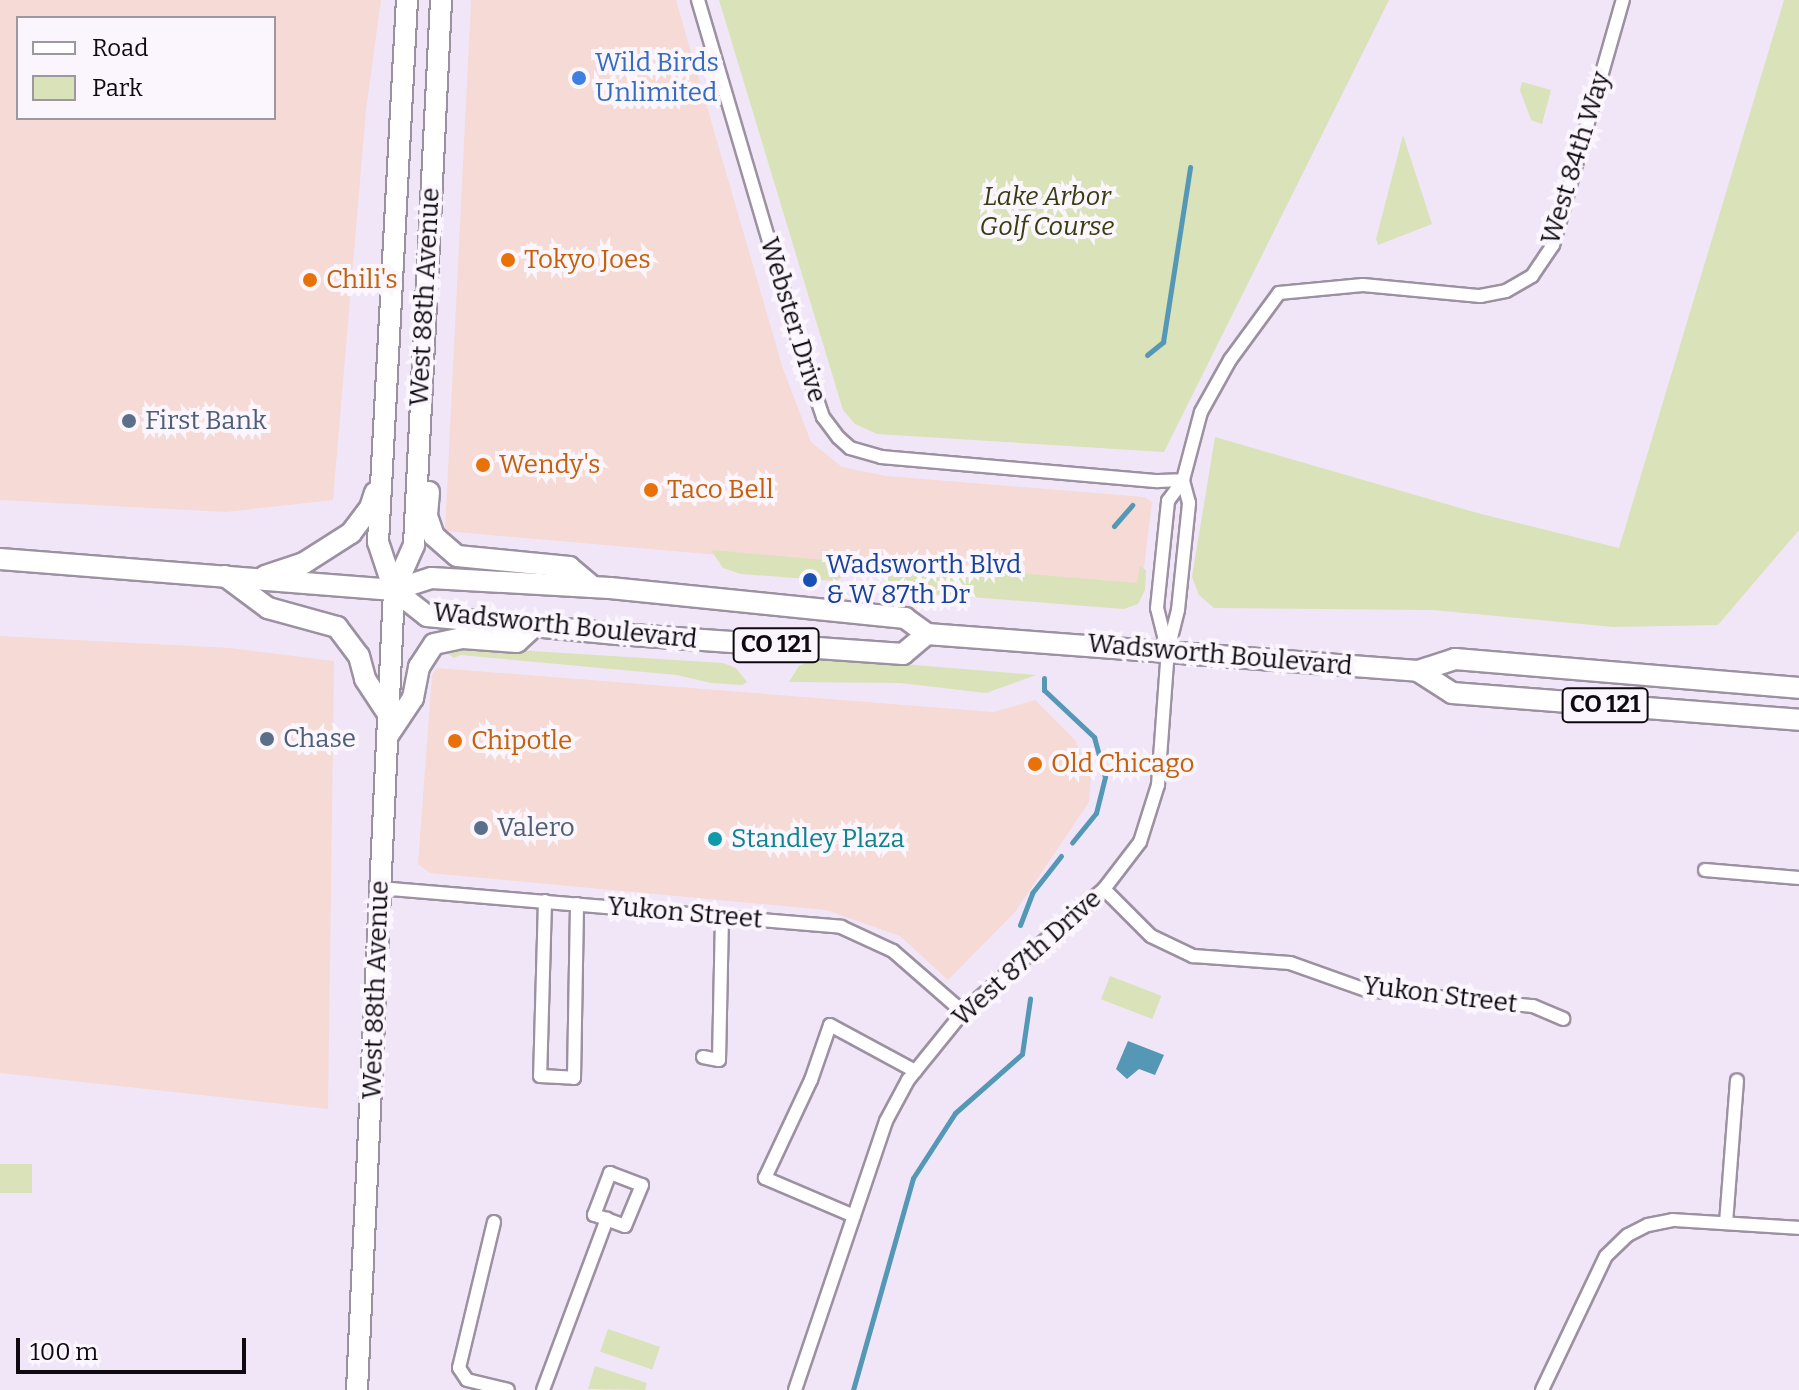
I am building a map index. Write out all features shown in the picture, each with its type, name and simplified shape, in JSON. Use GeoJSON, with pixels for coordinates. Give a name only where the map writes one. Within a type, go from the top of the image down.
{"type":"FeatureCollection","features":[{"type":"Feature","properties":{"kind":"main road","name":"West 88th Avenue"},"geometry":{"type":"LineString","coordinates":[[394,590],[378,542],[407,0]]}},
{"type":"Feature","properties":{"kind":"main road","name":"West 88th Avenue"},"geometry":{"type":"LineString","coordinates":[[357,1390],[394,590],[414,545],[441,0]]}},
{"type":"Feature","properties":{"kind":"main road"},"geometry":{"type":"LineString","coordinates":[[417,455],[429,479],[427,516],[434,536],[457,556],[569,567],[593,587]]}},
{"type":"Feature","properties":{"kind":"main road"},"geometry":{"type":"LineString","coordinates":[[258,579],[304,563],[351,533],[370,508],[382,471]]}},
{"type":"Feature","properties":{"kind":"main road","name":"Wadsworth Boulevard"},"geometry":{"type":"LineString","coordinates":[[0,559],[394,590],[431,578],[593,587],[905,618],[927,634],[1418,671],[1455,659],[1799,688]]}},
{"type":"Feature","properties":{"kind":"main road"},"geometry":{"type":"LineString","coordinates":[[225,576],[268,608],[337,627],[359,656],[365,679],[388,714]]}},
{"type":"Feature","properties":{"kind":"main road","name":"Wadsworth Boulevard"},"geometry":{"type":"LineString","coordinates":[[394,590],[427,616],[534,626],[903,654],[927,634]]}},
{"type":"Feature","properties":{"kind":"main road"},"geometry":{"type":"LineString","coordinates":[[387,737],[413,698],[419,667],[434,644],[463,638],[517,642],[534,626]]}},
{"type":"Feature","properties":{"kind":"main road","name":"Wadsworth Boulevard"},"geometry":{"type":"LineString","coordinates":[[1418,671],[1452,693],[1799,720]]}},
{"type":"Feature","properties":{"kind":"street","name":"Webster Drive"},"geometry":{"type":"LineString","coordinates":[[698,0],[807,370],[823,417],[839,438],[850,448],[881,457],[1158,481],[1183,480]]}},
{"type":"Feature","properties":{"kind":"street","name":"West 84th Way"},"geometry":{"type":"LineString","coordinates":[[1168,650],[1157,608],[1168,501],[1183,480],[1201,412],[1230,360],[1279,293],[1363,285],[1480,296],[1506,291],[1532,276],[1553,245],[1623,0]]}},
{"type":"Feature","properties":{"kind":"street","name":"West 84th Way"},"geometry":{"type":"LineString","coordinates":[[1168,650],[1178,610],[1189,503],[1183,480]]}},
{"type":"Feature","properties":{"kind":"street","name":"West 87th Drive"},"geometry":{"type":"LineString","coordinates":[[795,1390],[886,1121],[915,1071],[963,1012],[1104,889],[1140,842],[1158,785],[1168,650]]}},
{"type":"Feature","properties":{"kind":"street"},"geometry":{"type":"LineString","coordinates":[[1705,870],[1799,878]]}},
{"type":"Feature","properties":{"kind":"street","name":"Yukon Street"},"geometry":{"type":"LineString","coordinates":[[379,888],[841,927],[893,951],[963,1012]]}},
{"type":"Feature","properties":{"kind":"street","name":"Yukon Street"},"geometry":{"type":"LineString","coordinates":[[1104,889],[1151,936],[1193,956],[1290,963],[1366,990],[1533,1006],[1563,1019]]}},
{"type":"Feature","properties":{"kind":"street"},"geometry":{"type":"LineString","coordinates":[[545,901],[540,1076],[574,1078],[577,904]]}},
{"type":"Feature","properties":{"kind":"street"},"geometry":{"type":"LineString","coordinates":[[703,1057],[719,1060],[722,916]]}},
{"type":"Feature","properties":{"kind":"street"},"geometry":{"type":"LineString","coordinates":[[854,1216],[765,1178],[811,1080],[830,1025],[915,1071]]}},
{"type":"Feature","properties":{"kind":"street"},"geometry":{"type":"LineString","coordinates":[[1726,1223],[1737,1080]]}},
{"type":"Feature","properties":{"kind":"street"},"geometry":{"type":"LineString","coordinates":[[610,1173],[642,1185],[625,1226],[607,1219],[594,1215],[610,1173]]}},
{"type":"Feature","properties":{"kind":"street"},"geometry":{"type":"LineString","coordinates":[[543,1390],[607,1219]]}},
{"type":"Feature","properties":{"kind":"street"},"geometry":{"type":"LineString","coordinates":[[1542,1390],[1606,1256],[1628,1235],[1648,1225],[1673,1220],[1799,1228]]}},
{"type":"Feature","properties":{"kind":"street"},"geometry":{"type":"LineString","coordinates":[[494,1222],[459,1368],[467,1380],[508,1390]]}},
{"type":"Feature","properties":{"kind":"shaded area"},"geometry":{"type":"Polygon","coordinates":[[[0,0],[381,0],[366,110],[333,500],[226,512],[0,500],[0,0]]]}},
{"type":"Feature","properties":{"kind":"shaded area"},"geometry":{"type":"Polygon","coordinates":[[[471,0],[676,0],[783,369],[811,442],[842,467],[886,476],[1145,497],[1152,502],[1141,592],[445,531],[471,0]]]}},
{"type":"Feature","properties":{"kind":"shaded area"},"geometry":{"type":"Polygon","coordinates":[[[0,636],[230,648],[334,661],[328,1109],[0,1073],[0,636]]]}},
{"type":"Feature","properties":{"kind":"shaded area"},"geometry":{"type":"Polygon","coordinates":[[[437,668],[994,712],[1035,700],[1075,740],[1091,775],[1089,802],[1015,912],[948,980],[900,936],[826,910],[430,873],[418,864],[432,675],[437,668]]]}},
{"type":"Feature","properties":{"kind":"green space","name":"Lake Arbor Golf Course"},"geometry":{"type":"Polygon","coordinates":[[[719,0],[1389,0],[1164,452],[877,434],[855,424],[843,410],[719,0]]]}},
{"type":"Feature","properties":{"kind":"green space"},"geometry":{"type":"Polygon","coordinates":[[[1784,0],[1799,0],[1799,530],[1718,625],[1613,627],[1433,610],[1214,608],[1199,595],[1192,577],[1215,437],[1481,514],[1619,548],[1784,0]]]}},
{"type":"Feature","properties":{"kind":"green space"},"geometry":{"type":"Polygon","coordinates":[[[1522,82],[1551,90],[1542,124],[1531,120],[1520,90],[1522,82]]]}},
{"type":"Feature","properties":{"kind":"green space"},"geometry":{"type":"Polygon","coordinates":[[[1403,135],[1432,224],[1378,245],[1376,239],[1403,135]]]}},
{"type":"Feature","properties":{"kind":"green space"},"geometry":{"type":"Polygon","coordinates":[[[711,550],[859,563],[853,572],[835,581],[741,574],[723,568],[711,550]]]}},
{"type":"Feature","properties":{"kind":"green space"},"geometry":{"type":"Polygon","coordinates":[[[882,562],[1137,583],[1140,566],[1146,570],[1145,590],[1138,604],[1124,609],[894,591],[885,581],[882,562]]]}},
{"type":"Feature","properties":{"kind":"green space"},"geometry":{"type":"Polygon","coordinates":[[[470,647],[723,663],[736,668],[747,682],[742,685],[711,683],[677,675],[460,655],[454,658],[447,653],[470,647]]]}},
{"type":"Feature","properties":{"kind":"green space"},"geometry":{"type":"Polygon","coordinates":[[[816,658],[1036,675],[986,693],[900,683],[789,682],[799,666],[816,658]]]}},
{"type":"Feature","properties":{"kind":"green space"},"geometry":{"type":"Polygon","coordinates":[[[1110,976],[1161,996],[1152,1019],[1101,999],[1110,976]]]}},
{"type":"Feature","properties":{"kind":"green space"},"geometry":{"type":"Polygon","coordinates":[[[0,1164],[32,1164],[32,1193],[0,1193],[0,1164]]]}},
{"type":"Feature","properties":{"kind":"green space"},"geometry":{"type":"Polygon","coordinates":[[[608,1329],[660,1347],[652,1370],[600,1352],[608,1329]]]}},
{"type":"Feature","properties":{"kind":"green space"},"geometry":{"type":"Polygon","coordinates":[[[595,1366],[647,1383],[645,1390],[588,1389],[595,1366]]]}},
{"type":"Feature","properties":{"kind":"water"},"geometry":{"type":"Polygon","coordinates":[[[1128,1041],[1164,1055],[1155,1075],[1139,1069],[1127,1079],[1116,1069],[1128,1041]]]}},
{"type":"Feature","properties":{"kind":"waterway"},"geometry":{"type":"LineString","coordinates":[[1147,355],[1163,342],[1190,167]]}},
{"type":"Feature","properties":{"kind":"waterway"},"geometry":{"type":"LineString","coordinates":[[1114,526],[1132,505]]}},
{"type":"Feature","properties":{"kind":"waterway"},"geometry":{"type":"LineString","coordinates":[[1044,678],[1044,690],[1094,737],[1105,777],[1096,813],[1072,843]]}},
{"type":"Feature","properties":{"kind":"waterway"},"geometry":{"type":"LineString","coordinates":[[1020,925],[1032,893],[1061,856]]}},
{"type":"Feature","properties":{"kind":"waterway"},"geometry":{"type":"LineString","coordinates":[[853,1390],[913,1178],[955,1113],[1022,1054],[1030,999]]}},
{"type":"Feature","properties":{"kind":"place","name":"Wild Birds Unlimited"},"geometry":{"type":"Point","coordinates":[579,78]}},
{"type":"Feature","properties":{"kind":"place","name":"Tokyo Joes"},"geometry":{"type":"Point","coordinates":[508,260]}},
{"type":"Feature","properties":{"kind":"place","name":"Chili's"},"geometry":{"type":"Point","coordinates":[310,280]}},
{"type":"Feature","properties":{"kind":"place","name":"First Bank"},"geometry":{"type":"Point","coordinates":[129,421]}},
{"type":"Feature","properties":{"kind":"place","name":"Wendy's"},"geometry":{"type":"Point","coordinates":[483,465]}},
{"type":"Feature","properties":{"kind":"place","name":"Taco Bell"},"geometry":{"type":"Point","coordinates":[651,490]}},
{"type":"Feature","properties":{"kind":"place","name":"Wadsworth Blvd & W 87th Dr"},"geometry":{"type":"Point","coordinates":[810,580]}},
{"type":"Feature","properties":{"kind":"place","name":"Chase"},"geometry":{"type":"Point","coordinates":[267,739]}},
{"type":"Feature","properties":{"kind":"place","name":"Chipotle"},"geometry":{"type":"Point","coordinates":[455,741]}},
{"type":"Feature","properties":{"kind":"place","name":"Old Chicago"},"geometry":{"type":"Point","coordinates":[1035,764]}},
{"type":"Feature","properties":{"kind":"place","name":"Valero"},"geometry":{"type":"Point","coordinates":[481,828]}},
{"type":"Feature","properties":{"kind":"place","name":"Standley Plaza"},"geometry":{"type":"Point","coordinates":[715,839]}}]}
